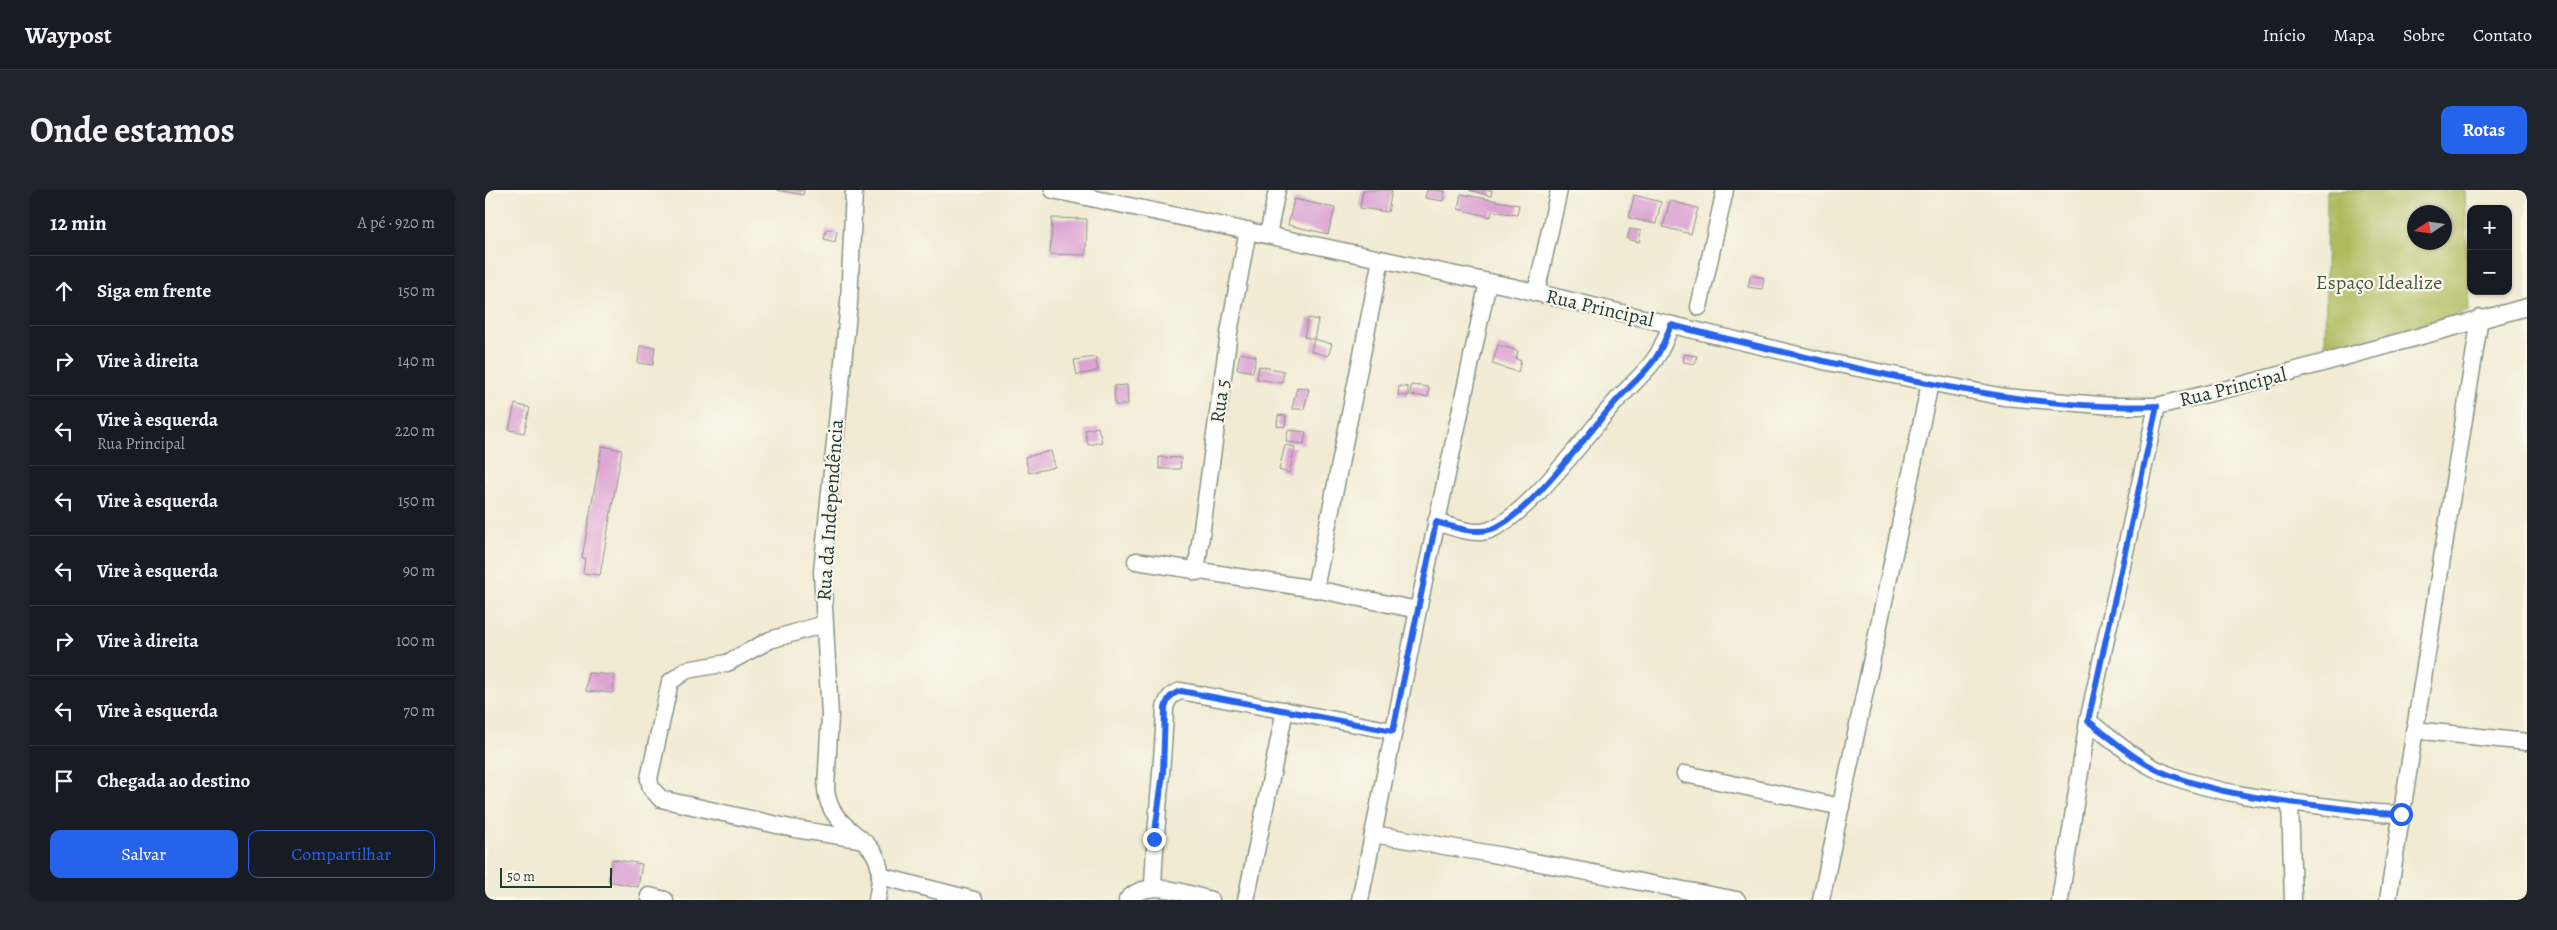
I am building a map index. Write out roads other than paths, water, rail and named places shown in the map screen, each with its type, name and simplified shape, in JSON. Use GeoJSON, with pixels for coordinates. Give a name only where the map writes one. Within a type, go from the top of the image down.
{"type":"FeatureCollection","features":[{"type":"Feature","properties":{"kind":"street","name":"Rua da Independência"},"geometry":{"type":"LineString","coordinates":[[854,190],[849,304],[822,571],[830,715],[827,800],[832,811],[859,839],[873,850],[878,861],[880,876],[877,900]]}},
{"type":"Feature","properties":{"kind":"street","name":"Rua Principal"},"geometry":{"type":"LineString","coordinates":[[1053,190],[1075,192],[1488,282],[1713,336],[1931,383],[2004,397],[2112,406],[2157,406],[2250,383],[2480,318],[2527,307]]}},
{"type":"Feature","properties":{"kind":"street"},"geometry":{"type":"LineString","coordinates":[[1268,235],[1277,190]]}},
{"type":"Feature","properties":{"kind":"street"},"geometry":{"type":"LineString","coordinates":[[1537,293],[1559,190]]}},
{"type":"Feature","properties":{"kind":"street"},"geometry":{"type":"LineString","coordinates":[[1713,336],[1699,307],[1725,190]]}},
{"type":"Feature","properties":{"kind":"street","name":"Rua 5"},"geometry":{"type":"LineString","coordinates":[[1196,572],[1229,333],[1248,230]]}},
{"type":"Feature","properties":{"kind":"street"},"geometry":{"type":"LineString","coordinates":[[1315,589],[1381,259]]}},
{"type":"Feature","properties":{"kind":"street"},"geometry":{"type":"LineString","coordinates":[[1360,900],[1436,522],[1488,282]]}},
{"type":"Feature","properties":{"kind":"street"},"geometry":{"type":"LineString","coordinates":[[1436,522],[1481,532],[1495,528],[1510,518],[1535,496],[1612,405],[1642,375],[1675,326],[1699,307]]}},
{"type":"Feature","properties":{"kind":"street"},"geometry":{"type":"LineString","coordinates":[[2388,900],[2480,318]]}},
{"type":"Feature","properties":{"kind":"street"},"geometry":{"type":"LineString","coordinates":[[1821,900],[1931,383]]}},
{"type":"Feature","properties":{"kind":"street"},"geometry":{"type":"LineString","coordinates":[[2060,900],[2088,721],[2157,406]]}},
{"type":"Feature","properties":{"kind":"street"},"geometry":{"type":"LineString","coordinates":[[1136,561],[1196,572],[1315,589],[1418,610]]}},
{"type":"Feature","properties":{"kind":"street"},"geometry":{"type":"LineString","coordinates":[[824,624],[769,640],[727,663],[687,670],[676,676],[670,682],[649,779],[651,788],[661,799],[795,829],[859,839]]}},
{"type":"Feature","properties":{"kind":"street"},"geometry":{"type":"LineString","coordinates":[[1153,887],[1154,839],[1163,773],[1165,708],[1168,698],[1181,691],[1393,731]]}},
{"type":"Feature","properties":{"kind":"street"},"geometry":{"type":"LineString","coordinates":[[1246,900],[1285,710]]}},
{"type":"Feature","properties":{"kind":"street"},"geometry":{"type":"LineString","coordinates":[[2088,721],[2125,749],[2165,774],[2213,790],[2377,813],[2401,814]]}},
{"type":"Feature","properties":{"kind":"street"},"geometry":{"type":"LineString","coordinates":[[2414,730],[2527,742]]}},
{"type":"Feature","properties":{"kind":"street"},"geometry":{"type":"LineString","coordinates":[[1685,774],[1841,807]]}},
{"type":"Feature","properties":{"kind":"street"},"geometry":{"type":"LineString","coordinates":[[2290,801],[2293,900]]}},
{"type":"Feature","properties":{"kind":"street"},"geometry":{"type":"LineString","coordinates":[[1373,834],[1492,854],[1737,900]]}},
{"type":"Feature","properties":{"kind":"street"},"geometry":{"type":"LineString","coordinates":[[880,876],[974,900]]}},
{"type":"Feature","properties":{"kind":"street"},"geometry":{"type":"LineString","coordinates":[[1127,900],[1133,893],[1153,887],[1211,900]]}},
{"type":"Feature","properties":{"kind":"park label","name":"Espaço Idealize"},"geometry":{"type":"Point","coordinates":[2379,282]}}]}
